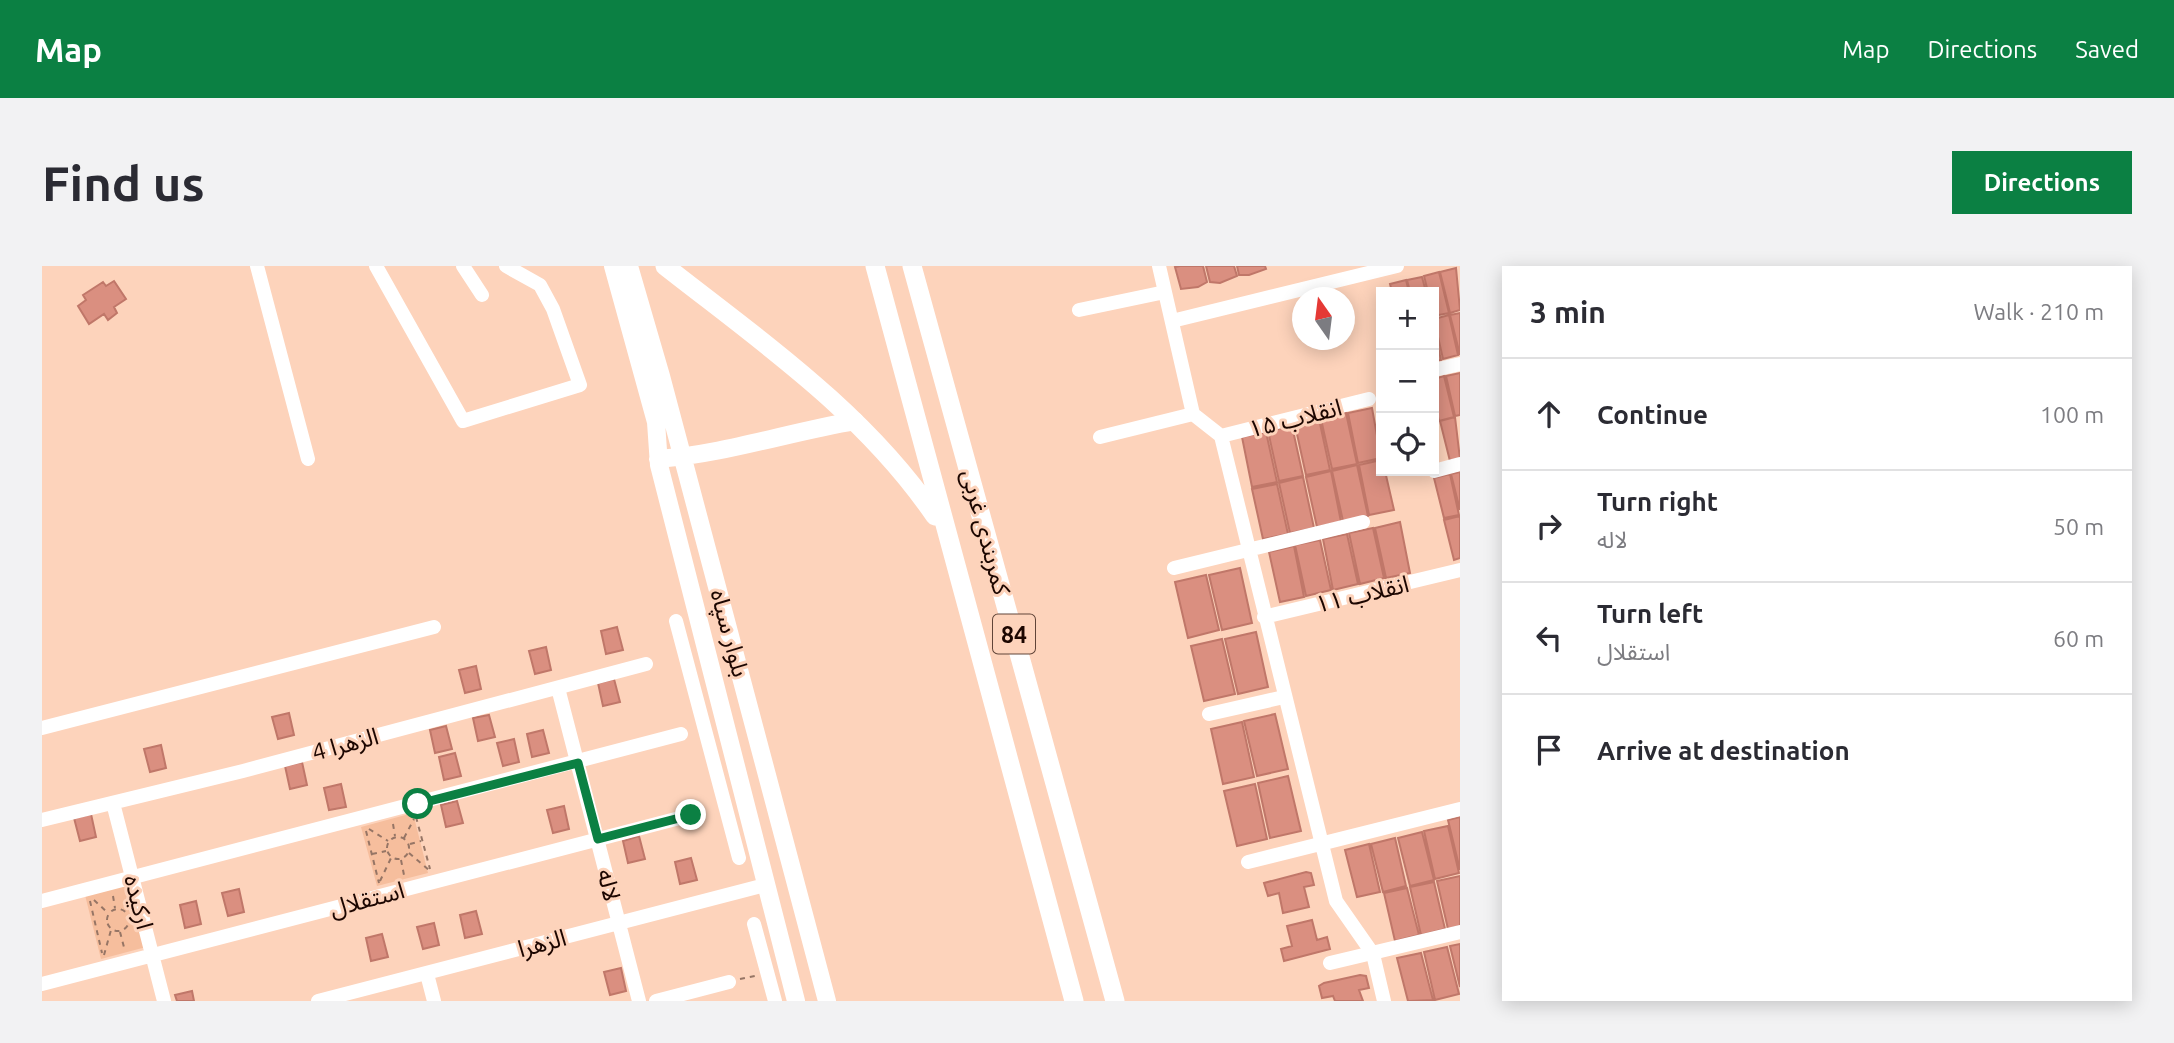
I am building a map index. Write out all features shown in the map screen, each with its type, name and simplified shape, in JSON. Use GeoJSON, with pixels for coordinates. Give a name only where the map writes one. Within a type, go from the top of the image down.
{"type":"FeatureCollection","features":[{"type":"Feature","properties":{"kind":"highway"},"geometry":{"type":"LineString","coordinates":[[665,266],[802,373],[856,421],[896,462],[944,529]]}},
{"type":"Feature","properties":{"kind":"highway","name":"کمربندی غربی"},"geometry":{"type":"LineString","coordinates":[[875,266],[944,529],[1074,1001]]}},
{"type":"Feature","properties":{"kind":"highway","name":"کمربندی غربی"},"geometry":{"type":"LineString","coordinates":[[912,266],[1115,1001]]}},
{"type":"Feature","properties":{"kind":"main road","name":"بلوار سپاه"},"geometry":{"type":"LineString","coordinates":[[613,266],[656,422],[658,459],[796,1001]]}},
{"type":"Feature","properties":{"kind":"main road","name":"بلوار سپاه"},"geometry":{"type":"LineString","coordinates":[[629,266],[683,457],[827,1001]]}},
{"type":"Feature","properties":{"kind":"main road"},"geometry":{"type":"LineString","coordinates":[[658,459],[683,457],[856,421]]}},
{"type":"Feature","properties":{"kind":"street"},"geometry":{"type":"LineString","coordinates":[[257,266],[309,459]]}},
{"type":"Feature","properties":{"kind":"street"},"geometry":{"type":"LineString","coordinates":[[376,266],[463,421],[580,384],[553,309],[540,285],[506,266]]}},
{"type":"Feature","properties":{"kind":"street"},"geometry":{"type":"LineString","coordinates":[[463,266],[482,295]]}},
{"type":"Feature","properties":{"kind":"street"},"geometry":{"type":"LineString","coordinates":[[1159,266],[1193,414],[1221,436],[1336,901],[1373,954],[1384,1001]]}},
{"type":"Feature","properties":{"kind":"street"},"geometry":{"type":"LineString","coordinates":[[1172,321],[1397,266]]}},
{"type":"Feature","properties":{"kind":"street"},"geometry":{"type":"LineString","coordinates":[[1079,310],[1165,292]]}},
{"type":"Feature","properties":{"kind":"street"},"geometry":{"type":"LineString","coordinates":[[1439,369],[1460,364]]}},
{"type":"Feature","properties":{"kind":"street","name":"انقلاب ۱۵"},"geometry":{"type":"LineString","coordinates":[[1221,436],[1369,399]]}},
{"type":"Feature","properties":{"kind":"street"},"geometry":{"type":"LineString","coordinates":[[1100,437],[1193,414]]}},
{"type":"Feature","properties":{"kind":"street"},"geometry":{"type":"LineString","coordinates":[[1439,469],[1460,464]]}},
{"type":"Feature","properties":{"kind":"street"},"geometry":{"type":"LineString","coordinates":[[1174,568],[1363,522]]}},
{"type":"Feature","properties":{"kind":"street","name":"انقلاب ۱۱"},"geometry":{"type":"LineString","coordinates":[[1264,617],[1460,570]]}},
{"type":"Feature","properties":{"kind":"street"},"geometry":{"type":"LineString","coordinates":[[676,621],[739,858]]}},
{"type":"Feature","properties":{"kind":"street"},"geometry":{"type":"LineString","coordinates":[[42,728],[434,626]]}},
{"type":"Feature","properties":{"kind":"street","name":"الزهرا 4"},"geometry":{"type":"LineString","coordinates":[[42,820],[646,664]]}},
{"type":"Feature","properties":{"kind":"street","name":"لاله"},"geometry":{"type":"LineString","coordinates":[[558,688],[639,1001]]}},
{"type":"Feature","properties":{"kind":"street"},"geometry":{"type":"LineString","coordinates":[[1209,714],[1284,696]]}},
{"type":"Feature","properties":{"kind":"street"},"geometry":{"type":"LineString","coordinates":[[42,901],[681,734]]}},
{"type":"Feature","properties":{"kind":"street"},"geometry":{"type":"LineString","coordinates":[[713,764],[733,760]]}},
{"type":"Feature","properties":{"kind":"street","name":"ارکیده"},"geometry":{"type":"LineString","coordinates":[[113,803],[164,1001]]}},
{"type":"Feature","properties":{"kind":"street"},"geometry":{"type":"LineString","coordinates":[[1248,862],[1460,809]]}},
{"type":"Feature","properties":{"kind":"street","name":"استقلال"},"geometry":{"type":"LineString","coordinates":[[42,984],[691,815]]}},
{"type":"Feature","properties":{"kind":"street","name":"الزهرا"},"geometry":{"type":"LineString","coordinates":[[318,1001],[765,885]]}},
{"type":"Feature","properties":{"kind":"street"},"geometry":{"type":"LineString","coordinates":[[754,924],[775,1001]]}},
{"type":"Feature","properties":{"kind":"street"},"geometry":{"type":"LineString","coordinates":[[1330,963],[1460,932]]}},
{"type":"Feature","properties":{"kind":"street"},"geometry":{"type":"LineString","coordinates":[[427,974],[434,1001]]}},
{"type":"Feature","properties":{"kind":"street"},"geometry":{"type":"LineString","coordinates":[[656,1001],[729,982]]}},
{"type":"Feature","properties":{"kind":"path"},"geometry":{"type":"LineString","coordinates":[[404,838],[416,815],[430,870],[408,853]]}},
{"type":"Feature","properties":{"kind":"path"},"geometry":{"type":"LineString","coordinates":[[392,821],[396,837]]}},
{"type":"Feature","properties":{"kind":"path"},"geometry":{"type":"LineString","coordinates":[[389,841],[365,827],[379,883],[391,857]]}},
{"type":"Feature","properties":{"kind":"path"},"geometry":{"type":"LineString","coordinates":[[396,837],[404,838],[409,844],[408,853],[400,859],[391,857],[387,850],[389,841],[396,837]]}},
{"type":"Feature","properties":{"kind":"path"},"geometry":{"type":"LineString","coordinates":[[409,844],[423,841]]}},
{"type":"Feature","properties":{"kind":"path"},"geometry":{"type":"LineString","coordinates":[[372,855],[387,850]]}},
{"type":"Feature","properties":{"kind":"path"},"geometry":{"type":"LineString","coordinates":[[400,859],[404,876]]}},
{"type":"Feature","properties":{"kind":"path"},"geometry":{"type":"LineString","coordinates":[[112,890],[116,909]]}},
{"type":"Feature","properties":{"kind":"path"},"geometry":{"type":"LineString","coordinates":[[109,914],[89,895],[103,957],[111,929]]}},
{"type":"Feature","properties":{"kind":"path"},"geometry":{"type":"LineString","coordinates":[[116,909],[123,910],[128,916],[128,925],[120,931],[111,929],[107,923],[109,914],[116,909]]}},
{"type":"Feature","properties":{"kind":"path"},"geometry":{"type":"LineString","coordinates":[[120,931],[125,951]]}},
{"type":"Feature","properties":{"kind":"shaded area"},"geometry":{"type":"Polygon","coordinates":[[[413,813],[428,873],[377,886],[361,827],[413,813]]]}},
{"type":"Feature","properties":{"kind":"shaded area"},"geometry":{"type":"Polygon","coordinates":[[[130,883],[146,947],[101,959],[85,895],[130,883]]]}},
{"type":"Feature","properties":{"kind":"building"},"geometry":{"type":"Polygon","coordinates":[[[1203,266],[1207,282],[1198,287],[1181,289],[1175,267],[1203,266]]]}},
{"type":"Feature","properties":{"kind":"building"},"geometry":{"type":"Polygon","coordinates":[[[1206,266],[1234,266],[1237,276],[1220,283],[1210,282],[1206,266]]]}},
{"type":"Feature","properties":{"kind":"building"},"geometry":{"type":"Polygon","coordinates":[[[1237,266],[1265,266],[1266,269],[1249,275],[1239,275],[1237,266]]]}},
{"type":"Feature","properties":{"kind":"building"},"geometry":{"type":"Polygon","coordinates":[[[1456,268],[1460,310],[1450,313],[1440,272],[1456,268]]]}},
{"type":"Feature","properties":{"kind":"building"},"geometry":{"type":"Polygon","coordinates":[[[1439,272],[1449,313],[1439,315],[1439,287],[1427,287],[1424,276],[1439,272]]]}},
{"type":"Feature","properties":{"kind":"building"},"geometry":{"type":"Polygon","coordinates":[[[1422,277],[1425,287],[1409,287],[1407,280],[1422,277]]]}},
{"type":"Feature","properties":{"kind":"building"},"geometry":{"type":"Polygon","coordinates":[[[1406,280],[1408,287],[1391,287],[1390,284],[1406,280]]]}},
{"type":"Feature","properties":{"kind":"building"},"geometry":{"type":"Polygon","coordinates":[[[114,281],[126,299],[114,307],[117,313],[108,320],[104,314],[89,324],[78,306],[86,300],[83,295],[103,282],[106,286],[114,281]]]}},
{"type":"Feature","properties":{"kind":"building"},"geometry":{"type":"Polygon","coordinates":[[[1460,313],[1460,355],[1450,315],[1460,313]]]}},
{"type":"Feature","properties":{"kind":"building"},"geometry":{"type":"Polygon","coordinates":[[[1449,315],[1458,355],[1443,359],[1439,341],[1439,318],[1449,315]]]}},
{"type":"Feature","properties":{"kind":"building"},"geometry":{"type":"Polygon","coordinates":[[[1460,373],[1460,415],[1455,416],[1446,376],[1460,373]]]}},
{"type":"Feature","properties":{"kind":"building"},"geometry":{"type":"Polygon","coordinates":[[[1444,376],[1454,417],[1439,421],[1439,413],[1439,378],[1444,376]]]}},
{"type":"Feature","properties":{"kind":"building"},"geometry":{"type":"Polygon","coordinates":[[[1372,408],[1376,430],[1376,459],[1358,463],[1348,413],[1372,408]]]}},
{"type":"Feature","properties":{"kind":"building"},"geometry":{"type":"Polygon","coordinates":[[[1346,413],[1357,464],[1332,469],[1321,419],[1346,413]]]}},
{"type":"Feature","properties":{"kind":"building"},"geometry":{"type":"Polygon","coordinates":[[[1455,417],[1460,459],[1450,461],[1440,421],[1455,417]]]}},
{"type":"Feature","properties":{"kind":"building"},"geometry":{"type":"Polygon","coordinates":[[[1319,419],[1330,470],[1306,475],[1295,425],[1319,419]]]}},
{"type":"Feature","properties":{"kind":"building"},"geometry":{"type":"Polygon","coordinates":[[[1292,426],[1303,476],[1279,481],[1268,431],[1292,426]]]}},
{"type":"Feature","properties":{"kind":"building"},"geometry":{"type":"Polygon","coordinates":[[[1266,432],[1277,482],[1252,487],[1242,437],[1266,432]]]}},
{"type":"Feature","properties":{"kind":"building"},"geometry":{"type":"Polygon","coordinates":[[[1376,461],[1376,476],[1386,476],[1394,510],[1369,515],[1359,465],[1376,461]]]}},
{"type":"Feature","properties":{"kind":"building"},"geometry":{"type":"Polygon","coordinates":[[[1357,465],[1368,516],[1343,521],[1332,471],[1357,465]]]}},
{"type":"Feature","properties":{"kind":"building"},"geometry":{"type":"Polygon","coordinates":[[[1331,471],[1341,522],[1317,527],[1306,477],[1331,471]]]}},
{"type":"Feature","properties":{"kind":"building"},"geometry":{"type":"Polygon","coordinates":[[[1460,472],[1460,510],[1451,474],[1460,472]]]}},
{"type":"Feature","properties":{"kind":"building"},"geometry":{"type":"Polygon","coordinates":[[[1450,474],[1459,515],[1444,518],[1434,478],[1450,474]]]}},
{"type":"Feature","properties":{"kind":"building"},"geometry":{"type":"Polygon","coordinates":[[[1303,477],[1314,528],[1290,533],[1279,483],[1303,477]]]}},
{"type":"Feature","properties":{"kind":"building"},"geometry":{"type":"Polygon","coordinates":[[[1277,484],[1288,534],[1263,539],[1252,489],[1277,484]]]}},
{"type":"Feature","properties":{"kind":"building"},"geometry":{"type":"Polygon","coordinates":[[[1460,516],[1460,558],[1454,560],[1444,520],[1460,516]]]}},
{"type":"Feature","properties":{"kind":"building"},"geometry":{"type":"Polygon","coordinates":[[[1400,522],[1410,573],[1386,578],[1375,528],[1400,522]]]}},
{"type":"Feature","properties":{"kind":"building"},"geometry":{"type":"Polygon","coordinates":[[[1373,528],[1384,578],[1360,584],[1349,533],[1373,528]]]}},
{"type":"Feature","properties":{"kind":"building"},"geometry":{"type":"Polygon","coordinates":[[[1347,534],[1358,584],[1333,590],[1323,539],[1347,534]]]}},
{"type":"Feature","properties":{"kind":"building"},"geometry":{"type":"Polygon","coordinates":[[[1320,540],[1331,590],[1306,596],[1295,545],[1320,540]]]}},
{"type":"Feature","properties":{"kind":"building"},"geometry":{"type":"Polygon","coordinates":[[[1294,546],[1304,597],[1280,602],[1269,552],[1294,546]]]}},
{"type":"Feature","properties":{"kind":"building"},"geometry":{"type":"Polygon","coordinates":[[[1240,568],[1252,623],[1222,630],[1209,575],[1240,568]]]}},
{"type":"Feature","properties":{"kind":"building"},"geometry":{"type":"Polygon","coordinates":[[[1206,575],[1219,630],[1188,638],[1175,582],[1206,575]]]}},
{"type":"Feature","properties":{"kind":"building"},"geometry":{"type":"Polygon","coordinates":[[[617,627],[623,650],[606,654],[601,631],[617,627]]]}},
{"type":"Feature","properties":{"kind":"building"},"geometry":{"type":"Polygon","coordinates":[[[1256,632],[1268,687],[1238,694],[1225,639],[1256,632]]]}},
{"type":"Feature","properties":{"kind":"building"},"geometry":{"type":"Polygon","coordinates":[[[1222,639],[1235,694],[1204,701],[1191,646],[1222,639]]]}},
{"type":"Feature","properties":{"kind":"building"},"geometry":{"type":"Polygon","coordinates":[[[546,647],[551,670],[535,674],[529,651],[546,647]]]}},
{"type":"Feature","properties":{"kind":"building"},"geometry":{"type":"Polygon","coordinates":[[[476,666],[481,689],[465,693],[459,670],[476,666]]]}},
{"type":"Feature","properties":{"kind":"building"},"geometry":{"type":"Polygon","coordinates":[[[614,679],[620,702],[603,706],[598,683],[614,679]]]}},
{"type":"Feature","properties":{"kind":"building"},"geometry":{"type":"Polygon","coordinates":[[[289,713],[294,735],[278,739],[272,717],[289,713]]]}},
{"type":"Feature","properties":{"kind":"building"},"geometry":{"type":"Polygon","coordinates":[[[1275,714],[1288,769],[1257,776],[1244,721],[1275,714]]]}},
{"type":"Feature","properties":{"kind":"building"},"geometry":{"type":"Polygon","coordinates":[[[489,715],[495,737],[478,741],[473,718],[489,715]]]}},
{"type":"Feature","properties":{"kind":"building"},"geometry":{"type":"Polygon","coordinates":[[[1242,722],[1254,777],[1223,784],[1211,729],[1242,722]]]}},
{"type":"Feature","properties":{"kind":"building"},"geometry":{"type":"Polygon","coordinates":[[[446,726],[452,749],[435,753],[430,730],[446,726]]]}},
{"type":"Feature","properties":{"kind":"building"},"geometry":{"type":"Polygon","coordinates":[[[543,730],[549,753],[532,757],[527,734],[543,730]]]}},
{"type":"Feature","properties":{"kind":"building"},"geometry":{"type":"Polygon","coordinates":[[[514,739],[519,762],[503,766],[497,743],[514,739]]]}},
{"type":"Feature","properties":{"kind":"building"},"geometry":{"type":"Polygon","coordinates":[[[161,745],[166,768],[150,772],[144,749],[161,745]]]}},
{"type":"Feature","properties":{"kind":"building"},"geometry":{"type":"Polygon","coordinates":[[[455,753],[461,776],[444,780],[439,757],[455,753]]]}},
{"type":"Feature","properties":{"kind":"building"},"geometry":{"type":"Polygon","coordinates":[[[302,762],[307,785],[290,789],[285,766],[302,762]]]}},
{"type":"Feature","properties":{"kind":"building"},"geometry":{"type":"Polygon","coordinates":[[[1288,776],[1301,831],[1270,838],[1258,783],[1288,776]]]}},
{"type":"Feature","properties":{"kind":"building"},"geometry":{"type":"Polygon","coordinates":[[[341,784],[346,807],[329,810],[324,788],[341,784]]]}},
{"type":"Feature","properties":{"kind":"building"},"geometry":{"type":"Polygon","coordinates":[[[1255,784],[1267,839],[1237,846],[1224,791],[1255,784]]]}},
{"type":"Feature","properties":{"kind":"building"},"geometry":{"type":"Polygon","coordinates":[[[457,801],[463,823],[446,827],[441,805],[457,801]]]}},
{"type":"Feature","properties":{"kind":"building"},"geometry":{"type":"Polygon","coordinates":[[[564,806],[569,829],[553,833],[547,810],[564,806]]]}},
{"type":"Feature","properties":{"kind":"building"},"geometry":{"type":"Polygon","coordinates":[[[91,814],[96,837],[80,841],[74,818],[91,814]]]}},
{"type":"Feature","properties":{"kind":"building"},"geometry":{"type":"Polygon","coordinates":[[[1460,817],[1460,870],[1448,820],[1460,817]]]}},
{"type":"Feature","properties":{"kind":"building"},"geometry":{"type":"Polygon","coordinates":[[[1448,826],[1459,873],[1435,879],[1424,831],[1448,826]]]}},
{"type":"Feature","properties":{"kind":"building"},"geometry":{"type":"Polygon","coordinates":[[[1422,832],[1434,880],[1410,886],[1398,838],[1422,832]]]}},
{"type":"Feature","properties":{"kind":"building"},"geometry":{"type":"Polygon","coordinates":[[[639,836],[645,859],[628,863],[623,841],[639,836]]]}},
{"type":"Feature","properties":{"kind":"building"},"geometry":{"type":"Polygon","coordinates":[[[1395,838],[1406,886],[1383,892],[1371,844],[1395,838]]]}},
{"type":"Feature","properties":{"kind":"building"},"geometry":{"type":"Polygon","coordinates":[[[1369,844],[1380,892],[1357,897],[1345,850],[1369,844]]]}},
{"type":"Feature","properties":{"kind":"building"},"geometry":{"type":"Polygon","coordinates":[[[691,858],[697,880],[680,884],[675,862],[691,858]]]}},
{"type":"Feature","properties":{"kind":"building"},"geometry":{"type":"Polygon","coordinates":[[[1311,873],[1314,885],[1304,887],[1309,907],[1283,913],[1279,893],[1268,896],[1264,883],[1311,873]]]}},
{"type":"Feature","properties":{"kind":"building"},"geometry":{"type":"Polygon","coordinates":[[[1460,876],[1460,926],[1448,929],[1437,881],[1460,876]]]}},
{"type":"Feature","properties":{"kind":"building"},"geometry":{"type":"Polygon","coordinates":[[[1434,882],[1445,929],[1421,935],[1410,887],[1434,882]]]}},
{"type":"Feature","properties":{"kind":"building"},"geometry":{"type":"Polygon","coordinates":[[[1407,888],[1419,935],[1395,941],[1384,893],[1407,888]]]}},
{"type":"Feature","properties":{"kind":"building"},"geometry":{"type":"Polygon","coordinates":[[[239,889],[244,912],[228,916],[222,893],[239,889]]]}},
{"type":"Feature","properties":{"kind":"building"},"geometry":{"type":"Polygon","coordinates":[[[196,901],[201,924],[185,928],[180,905],[196,901]]]}},
{"type":"Feature","properties":{"kind":"building"},"geometry":{"type":"Polygon","coordinates":[[[476,911],[482,934],[465,938],[460,915],[476,911]]]}},
{"type":"Feature","properties":{"kind":"building"},"geometry":{"type":"Polygon","coordinates":[[[1312,920],[1317,940],[1327,937],[1330,949],[1284,961],[1281,949],[1292,946],[1287,926],[1312,920]]]}},
{"type":"Feature","properties":{"kind":"building"},"geometry":{"type":"Polygon","coordinates":[[[434,923],[439,945],[423,949],[417,927],[434,923]]]}},
{"type":"Feature","properties":{"kind":"building"},"geometry":{"type":"Polygon","coordinates":[[[382,934],[388,957],[371,961],[366,938],[382,934]]]}},
{"type":"Feature","properties":{"kind":"building"},"geometry":{"type":"Polygon","coordinates":[[[1460,944],[1460,987],[1450,946],[1460,944]]]}},
{"type":"Feature","properties":{"kind":"building"},"geometry":{"type":"Polygon","coordinates":[[[1447,947],[1459,994],[1435,1000],[1424,952],[1447,947]]]}},
{"type":"Feature","properties":{"kind":"building"},"geometry":{"type":"Polygon","coordinates":[[[1421,953],[1433,1000],[1408,1001],[1397,958],[1421,953]]]}},
{"type":"Feature","properties":{"kind":"building"},"geometry":{"type":"Polygon","coordinates":[[[621,968],[626,991],[610,995],[604,972],[621,968]]]}},
{"type":"Feature","properties":{"kind":"building"},"geometry":{"type":"Polygon","coordinates":[[[1360,975],[1366,976],[1369,988],[1359,990],[1363,1001],[1335,1001],[1333,996],[1322,998],[1319,986],[1360,975]]]}},
{"type":"Feature","properties":{"kind":"building"},"geometry":{"type":"Polygon","coordinates":[[[192,991],[194,1001],[177,1001],[175,995],[192,991]]]}},
{"type":"Feature","properties":{"kind":"route"},"geometry":{"type":"LineString","coordinates":[[418,804],[578,763],[598,839],[691,815]]}}]}
